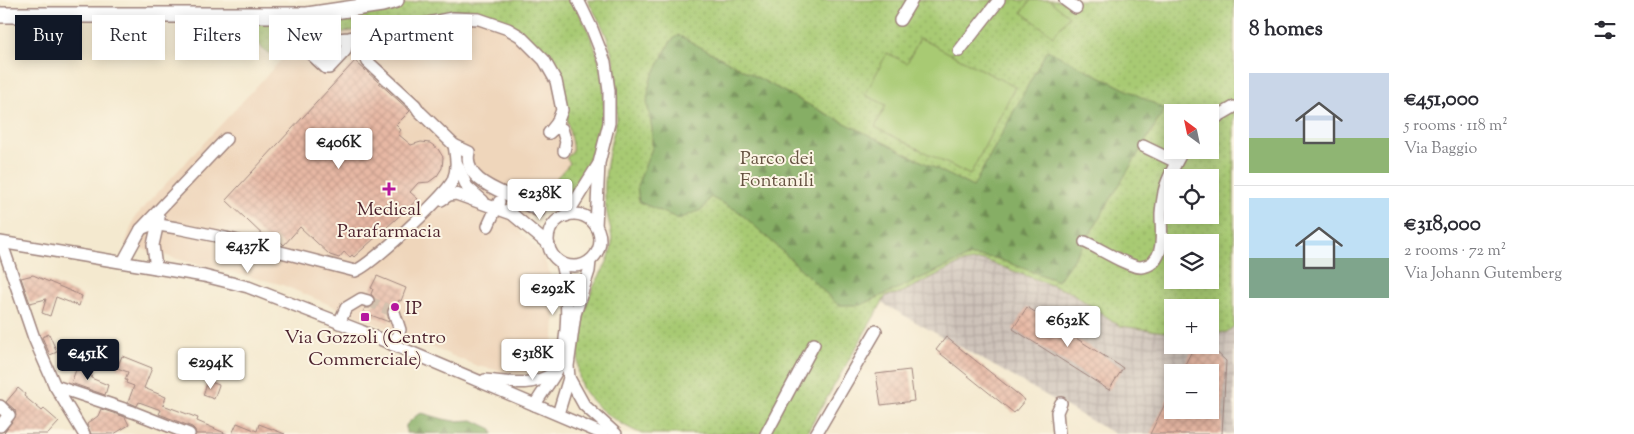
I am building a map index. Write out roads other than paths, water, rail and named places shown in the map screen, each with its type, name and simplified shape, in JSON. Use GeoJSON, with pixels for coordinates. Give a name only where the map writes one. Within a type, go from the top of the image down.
{"type":"FeatureCollection","features":[{"type":"Feature","properties":{"kind":"main road"},"geometry":{"type":"LineString","coordinates":[[0,16],[307,14],[382,4],[396,0]]}},
{"type":"Feature","properties":{"kind":"street"},"geometry":{"type":"LineString","coordinates":[[578,0],[605,62],[609,91],[608,122],[599,164],[596,226],[600,237],[599,246],[590,261],[570,266],[561,263],[554,256],[548,238],[554,224],[564,217],[599,164]]}},
{"type":"Feature","properties":{"kind":"street"},"geometry":{"type":"LineString","coordinates":[[900,20],[912,0]]}},
{"type":"Feature","properties":{"kind":"street"},"geometry":{"type":"LineString","coordinates":[[959,51],[999,0]]}},
{"type":"Feature","properties":{"kind":"street"},"geometry":{"type":"LineString","coordinates":[[1065,0],[1076,8]]}},
{"type":"Feature","properties":{"kind":"street"},"geometry":{"type":"LineString","coordinates":[[472,19],[508,29],[520,36],[548,65],[556,81],[562,110],[549,133],[555,128],[562,130],[566,142],[564,151]]}},
{"type":"Feature","properties":{"kind":"street"},"geometry":{"type":"LineString","coordinates":[[539,54],[544,66],[542,74],[552,83],[554,96]]}},
{"type":"Feature","properties":{"kind":"street"},"geometry":{"type":"LineString","coordinates":[[368,60],[451,142],[469,152],[468,163],[470,170],[478,178],[488,186],[539,211]]}},
{"type":"Feature","properties":{"kind":"street"},"geometry":{"type":"LineString","coordinates":[[1219,116],[1234,107]]}},
{"type":"Feature","properties":{"kind":"street"},"geometry":{"type":"LineString","coordinates":[[123,262],[141,229],[226,139]]}},
{"type":"Feature","properties":{"kind":"street"},"geometry":{"type":"LineString","coordinates":[[451,142],[456,162],[466,187],[478,198],[495,208]]}},
{"type":"Feature","properties":{"kind":"street"},"geometry":{"type":"LineString","coordinates":[[1143,146],[1176,162]]}},
{"type":"Feature","properties":{"kind":"street"},"geometry":{"type":"LineString","coordinates":[[1085,242],[1131,265],[1141,267],[1152,263],[1160,253],[1162,240],[1161,213],[1164,190],[1178,159]]}},
{"type":"Feature","properties":{"kind":"street"},"geometry":{"type":"LineString","coordinates":[[141,229],[153,224],[226,238],[355,271],[364,266],[433,206],[446,192],[453,180],[456,162]]}},
{"type":"Feature","properties":{"kind":"street"},"geometry":{"type":"LineString","coordinates":[[433,206],[449,195],[456,194],[512,214],[549,245]]}},
{"type":"Feature","properties":{"kind":"street"},"geometry":{"type":"LineString","coordinates":[[488,226],[495,208],[499,202],[505,200],[564,217],[574,215],[584,217],[596,226]]}},
{"type":"Feature","properties":{"kind":"street"},"geometry":{"type":"LineString","coordinates":[[156,268],[153,245],[161,209]]}},
{"type":"Feature","properties":{"kind":"street"},"geometry":{"type":"LineString","coordinates":[[84,434],[56,386],[34,338],[2,246],[123,262],[204,276],[248,288],[393,345],[603,434]]}},
{"type":"Feature","properties":{"kind":"street"},"geometry":{"type":"LineString","coordinates":[[558,414],[569,378],[568,366],[575,314],[589,271],[590,261]]}},
{"type":"Feature","properties":{"kind":"street"},"geometry":{"type":"LineString","coordinates":[[535,405],[556,371],[561,354],[566,318],[566,296],[561,263]]}},
{"type":"Feature","properties":{"kind":"street"},"geometry":{"type":"LineString","coordinates":[[339,323],[346,308],[361,299],[368,301]]}},
{"type":"Feature","properties":{"kind":"street"},"geometry":{"type":"LineString","coordinates":[[393,345],[400,330],[394,312]]}},
{"type":"Feature","properties":{"kind":"street"},"geometry":{"type":"LineString","coordinates":[[816,434],[876,331]]}},
{"type":"Feature","properties":{"kind":"street"},"geometry":{"type":"LineString","coordinates":[[766,434],[814,344]]}},
{"type":"Feature","properties":{"kind":"street"},"geometry":{"type":"LineString","coordinates":[[476,380],[533,382],[542,380],[556,371]]}},
{"type":"Feature","properties":{"kind":"street"},"geometry":{"type":"LineString","coordinates":[[569,378],[584,405],[616,434]]}},
{"type":"Feature","properties":{"kind":"street"},"geometry":{"type":"LineString","coordinates":[[56,386],[133,412],[189,434]]}},
{"type":"Feature","properties":{"kind":"street"},"geometry":{"type":"LineString","coordinates":[[1059,434],[1057,412],[1061,403]]}},
{"type":"Feature","properties":{"kind":"street"},"geometry":{"type":"LineString","coordinates":[[0,406],[9,415],[0,426]]}},
{"type":"Feature","properties":{"kind":"tunnel"},"geometry":{"type":"LineString","coordinates":[[368,301],[394,312]]}},
{"type":"Feature","properties":{"kind":"place","name":"Medical Parafarmacia"},"geometry":{"type":"Point","coordinates":[389,189]}},
{"type":"Feature","properties":{"kind":"place","name":"IP"},"geometry":{"type":"Point","coordinates":[395,307]}},
{"type":"Feature","properties":{"kind":"place","name":"Via Gozzoli (Centro Commerciale)"},"geometry":{"type":"Point","coordinates":[365,317]}},
{"type":"Feature","properties":{"kind":"park label","name":"Parco dei Fontanili"},"geometry":{"type":"Point","coordinates":[777,168]}}]}
